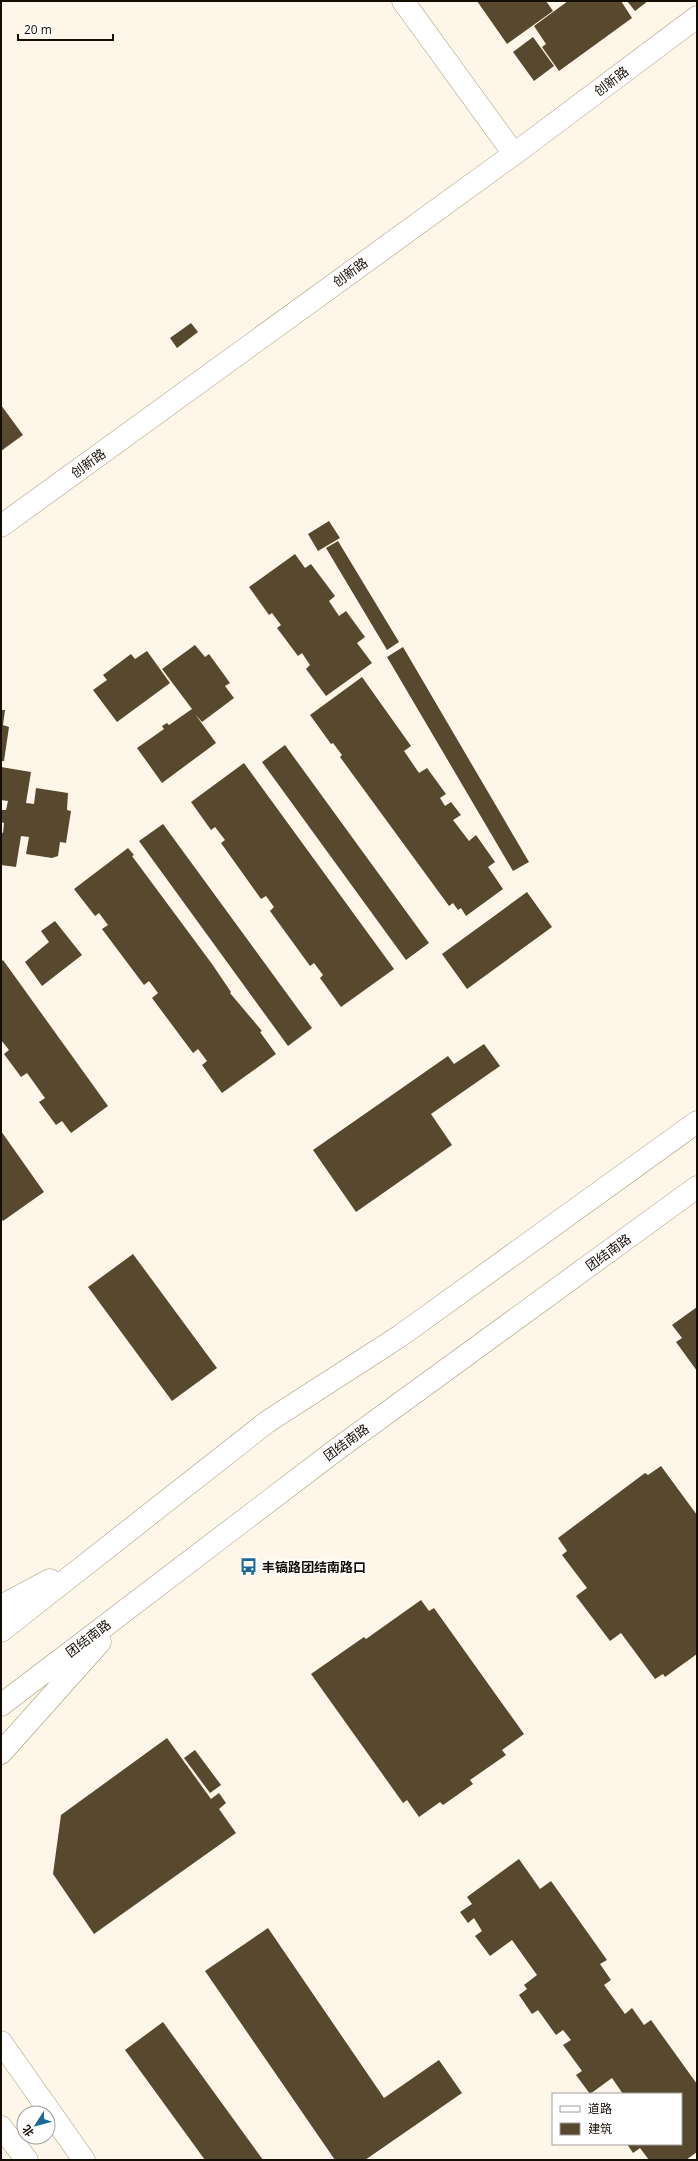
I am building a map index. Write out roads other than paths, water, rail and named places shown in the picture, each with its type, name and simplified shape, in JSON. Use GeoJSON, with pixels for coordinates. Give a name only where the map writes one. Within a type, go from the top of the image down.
{"type":"FeatureCollection","features":[{"type":"Feature","properties":{"kind":"main road"},"geometry":{"type":"LineString","coordinates":[[403,1],[514,154]]}},
{"type":"Feature","properties":{"kind":"main road","name":"创新路"},"geometry":{"type":"LineString","coordinates":[[1,526],[514,154],[697,17]]}},
{"type":"Feature","properties":{"kind":"main road"},"geometry":{"type":"LineString","coordinates":[[1,1631],[267,1422],[400,1336],[697,1122]]}},
{"type":"Feature","properties":{"kind":"main road","name":"团结南路"},"geometry":{"type":"LineString","coordinates":[[1,1705],[336,1450],[697,1187]]}},
{"type":"Feature","properties":{"kind":"main road"},"geometry":{"type":"LineString","coordinates":[[1,1606],[102,1552]]}},
{"type":"Feature","properties":{"kind":"main road"},"geometry":{"type":"LineString","coordinates":[[1,1753],[133,1604]]}},
{"type":"Feature","properties":{"kind":"main road"},"geometry":{"type":"LineString","coordinates":[[4,2045],[84,2160]]}},
{"type":"Feature","properties":{"kind":"main road"},"geometry":{"type":"LineString","coordinates":[[1,2128],[27,2160]]}},
{"type":"Feature","properties":{"kind":"place","name":"丰镐路团结南路口"},"geometry":{"type":"Point","coordinates":[249,1567]}}]}
